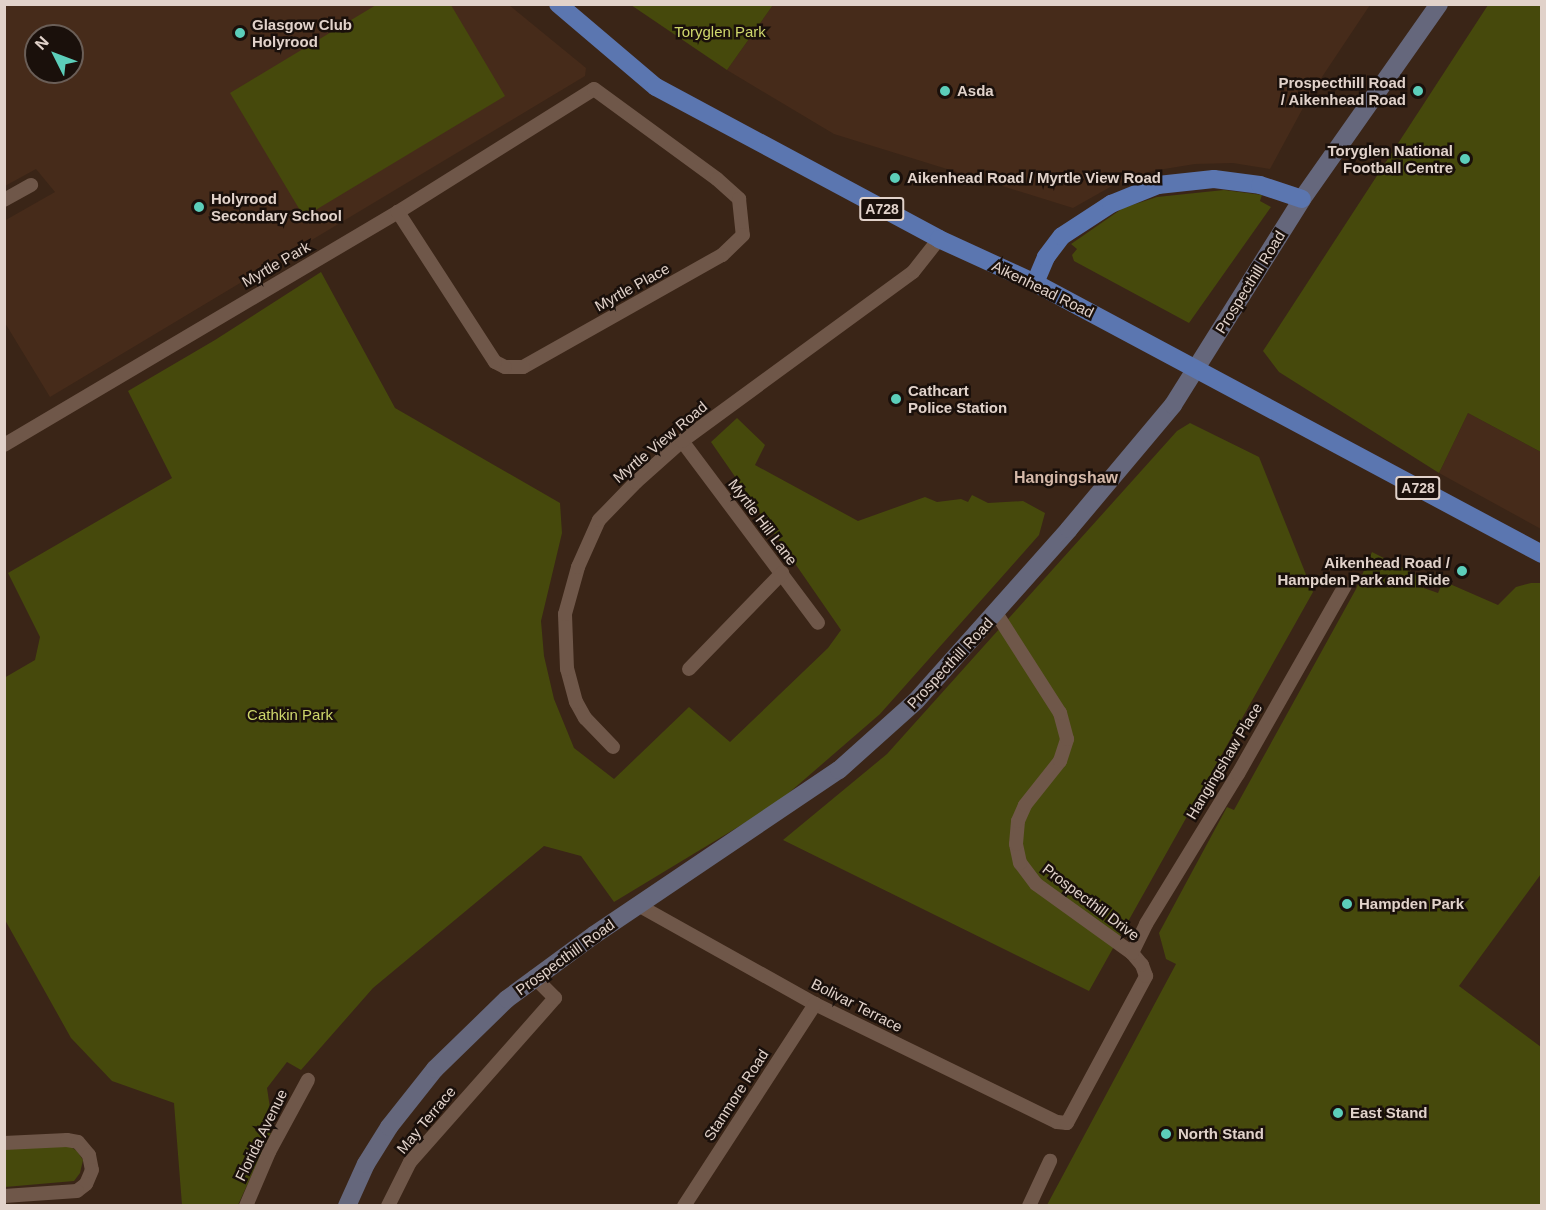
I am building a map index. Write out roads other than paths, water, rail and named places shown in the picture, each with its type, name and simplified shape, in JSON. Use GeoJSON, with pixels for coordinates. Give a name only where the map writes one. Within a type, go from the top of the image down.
{"type":"FeatureCollection","features":[{"type":"Feature","properties":{"kind":"main road","name":"Aikenhead Road"},"geometry":{"type":"LineString","coordinates":[[558,4],[656,87],[939,239],[1035,282],[1542,554]]}},
{"type":"Feature","properties":{"kind":"main road","name":"Prospecthill Road"},"geometry":{"type":"LineString","coordinates":[[347,1206],[366,1164],[411,1098],[460,1043],[534,977],[839,770],[916,701],[996,613],[1173,405],[1302,198],[1439,4]]}},
{"type":"Feature","properties":{"kind":"main road"},"geometry":{"type":"LineString","coordinates":[[1035,282],[1046,257],[1062,236],[1111,204],[1158,185],[1214,179],[1260,185],[1302,198]]}},
{"type":"Feature","properties":{"kind":"street","name":"Myrtle Place"},"geometry":{"type":"LineString","coordinates":[[398,212],[495,362],[505,367],[523,367],[722,255],[743,235],[739,199],[717,180],[594,89]]}},
{"type":"Feature","properties":{"kind":"street","name":"Myrtle Park"},"geometry":{"type":"LineString","coordinates":[[4,446],[398,212],[594,89]]}},
{"type":"Feature","properties":{"kind":"street"},"geometry":{"type":"LineString","coordinates":[[4,200],[31,185]]}},
{"type":"Feature","properties":{"kind":"street","name":"Myrtle View Road"},"geometry":{"type":"LineString","coordinates":[[613,747],[585,718],[576,702],[567,669],[565,614],[578,567],[599,520],[636,482],[682,441],[913,272],[939,239]]}},
{"type":"Feature","properties":{"kind":"street","name":"Myrtle Hill Lane"},"geometry":{"type":"LineString","coordinates":[[682,441],[818,623]]}},
{"type":"Feature","properties":{"kind":"street"},"geometry":{"type":"LineString","coordinates":[[689,669],[782,573]]}},
{"type":"Feature","properties":{"kind":"street","name":"Hangingshaw Place"},"geometry":{"type":"LineString","coordinates":[[1132,953],[1146,924],[1238,774],[1345,586]]}},
{"type":"Feature","properties":{"kind":"street","name":"Prospecthill Drive"},"geometry":{"type":"LineString","coordinates":[[996,613],[1060,713],[1067,739],[1060,761],[1025,805],[1018,821],[1016,843],[1020,863],[1036,884],[1132,953],[1142,965],[1146,976],[1067,1123]]}},
{"type":"Feature","properties":{"kind":"street","name":"Bolivar Terrace"},"geometry":{"type":"LineString","coordinates":[[638,905],[815,1004],[1058,1122],[1067,1123]]}},
{"type":"Feature","properties":{"kind":"street","name":"May Terrace"},"geometry":{"type":"LineString","coordinates":[[388,1206],[410,1162],[555,998],[534,977]]}},
{"type":"Feature","properties":{"kind":"street","name":"Stanmore Road"},"geometry":{"type":"LineString","coordinates":[[684,1206],[815,1004]]}},
{"type":"Feature","properties":{"kind":"street","name":"Florida Avenue"},"geometry":{"type":"LineString","coordinates":[[246,1206],[268,1152],[308,1080]]}},
{"type":"Feature","properties":{"kind":"street"},"geometry":{"type":"LineString","coordinates":[[4,1143],[67,1140],[78,1142],[89,1155],[92,1170],[86,1184],[77,1191],[4,1197]]}},
{"type":"Feature","properties":{"kind":"street"},"geometry":{"type":"LineString","coordinates":[[1029,1206],[1050,1161]]}},
{"type":"Feature","properties":{"kind":"place","name":"Glasgow Club Holyrood"},"geometry":{"type":"Point","coordinates":[240,33]}},
{"type":"Feature","properties":{"kind":"place","name":"Asda"},"geometry":{"type":"Point","coordinates":[945,91]}},
{"type":"Feature","properties":{"kind":"place","name":"Prospecthill Road / Aikenhead Road"},"geometry":{"type":"Point","coordinates":[1418,91]}},
{"type":"Feature","properties":{"kind":"place","name":"Toryglen National Football Centre"},"geometry":{"type":"Point","coordinates":[1465,159]}},
{"type":"Feature","properties":{"kind":"place","name":"Aikenhead Road / Myrtle View Road"},"geometry":{"type":"Point","coordinates":[895,178]}},
{"type":"Feature","properties":{"kind":"place","name":"Holyrood Secondary School"},"geometry":{"type":"Point","coordinates":[199,207]}},
{"type":"Feature","properties":{"kind":"place","name":"Cathcart Police Station"},"geometry":{"type":"Point","coordinates":[896,399]}},
{"type":"Feature","properties":{"kind":"place","name":"Aikenhead Road / Hampden Park and Ride"},"geometry":{"type":"Point","coordinates":[1462,571]}},
{"type":"Feature","properties":{"kind":"place","name":"Hampden Park"},"geometry":{"type":"Point","coordinates":[1347,904]}},
{"type":"Feature","properties":{"kind":"place","name":"East Stand"},"geometry":{"type":"Point","coordinates":[1338,1113]}},
{"type":"Feature","properties":{"kind":"place","name":"North Stand"},"geometry":{"type":"Point","coordinates":[1166,1134]}},
{"type":"Feature","properties":{"kind":"district","name":"Hangingshaw"},"geometry":{"type":"Point","coordinates":[1066,478]}},
{"type":"Feature","properties":{"kind":"park label","name":"Toryglen Park"},"geometry":{"type":"Point","coordinates":[720,32]}},
{"type":"Feature","properties":{"kind":"park label","name":"Cathkin Park"},"geometry":{"type":"Point","coordinates":[290,715]}}]}
